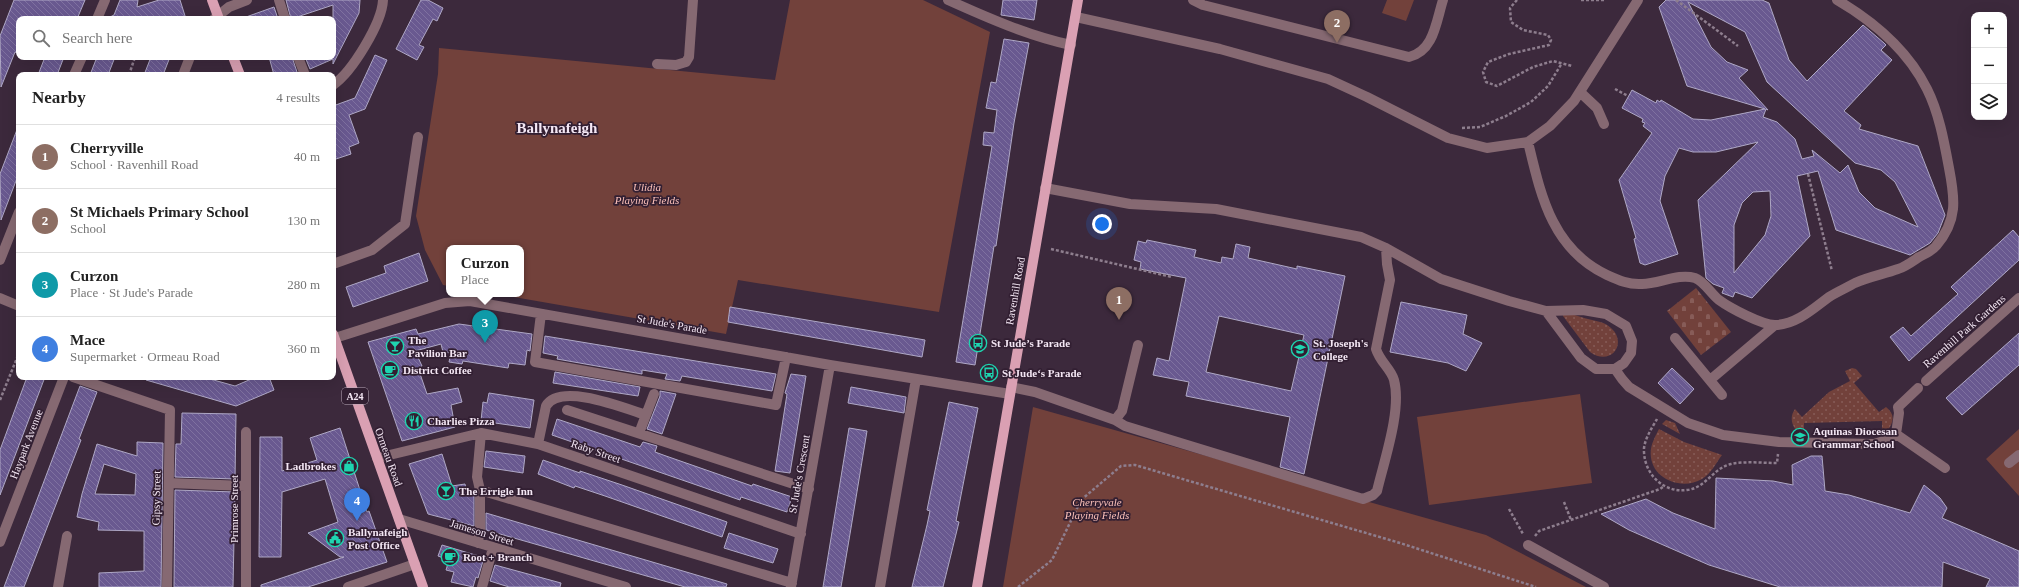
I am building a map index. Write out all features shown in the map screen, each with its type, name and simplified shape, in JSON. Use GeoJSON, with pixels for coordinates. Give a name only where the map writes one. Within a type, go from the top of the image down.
{"type":"FeatureCollection","features":[{"type":"Feature","properties":{"kind":"main road"},"geometry":{"type":"LineString","coordinates":[[212,0],[216,16]]}},
{"type":"Feature","properties":{"kind":"main road","name":"Ravenhill Road"},"geometry":{"type":"LineString","coordinates":[[977,587],[1078,0]]}},
{"type":"Feature","properties":{"kind":"main road"},"geometry":{"type":"LineString","coordinates":[[234,60],[239,72]]}},
{"type":"Feature","properties":{"kind":"main road","name":"Ormeau Road"},"geometry":{"type":"LineString","coordinates":[[336,342],[424,587]]}},
{"type":"Feature","properties":{"kind":"street"},"geometry":{"type":"LineString","coordinates":[[99,16],[105,0]]}},
{"type":"Feature","properties":{"kind":"street"},"geometry":{"type":"LineString","coordinates":[[219,16],[229,7],[247,0]]}},
{"type":"Feature","properties":{"kind":"street"},"geometry":{"type":"LineString","coordinates":[[279,0],[284,16]]}},
{"type":"Feature","properties":{"kind":"street"},"geometry":{"type":"LineString","coordinates":[[336,82],[351,69],[359,56],[380,15],[383,0]]}},
{"type":"Feature","properties":{"kind":"street"},"geometry":{"type":"LineString","coordinates":[[657,64],[676,65],[686,62],[689,57],[693,0]]}},
{"type":"Feature","properties":{"kind":"street"},"geometry":{"type":"LineString","coordinates":[[948,0],[985,17],[1056,42],[1070,45]]}},
{"type":"Feature","properties":{"kind":"street"},"geometry":{"type":"LineString","coordinates":[[1193,0],[1203,4],[1409,57],[1419,55],[1428,46],[1443,0]]}},
{"type":"Feature","properties":{"kind":"street"},"geometry":{"type":"LineString","coordinates":[[1076,17],[1220,49],[1328,80],[1368,97],[1448,138],[1487,148],[1528,142],[1550,126],[1580,92],[1638,0]]}},
{"type":"Feature","properties":{"kind":"street"},"geometry":{"type":"LineString","coordinates":[[1528,142],[1537,178],[1551,221],[1572,251],[1596,270],[1623,283],[1642,284],[1684,277],[1696,278],[1720,300],[1761,322],[1775,325],[1790,322],[1808,313],[1831,296],[1858,282],[1900,269],[1935,248],[1949,229],[1953,211],[1953,192],[1945,144],[1938,117],[1927,89],[1916,70],[1894,44],[1866,18],[1837,0]]}},
{"type":"Feature","properties":{"kind":"street"},"geometry":{"type":"LineString","coordinates":[[75,72],[81,60]]}},
{"type":"Feature","properties":{"kind":"street"},"geometry":{"type":"LineString","coordinates":[[184,72],[189,60]]}},
{"type":"Feature","properties":{"kind":"street"},"geometry":{"type":"LineString","coordinates":[[299,60],[304,72]]}},
{"type":"Feature","properties":{"kind":"street"},"geometry":{"type":"LineString","coordinates":[[1580,92],[1597,108],[1604,124]]}},
{"type":"Feature","properties":{"kind":"street"},"geometry":{"type":"LineString","coordinates":[[336,263],[372,250],[405,224],[418,137]]}},
{"type":"Feature","properties":{"kind":"street"},"geometry":{"type":"LineString","coordinates":[[1045,188],[1130,204],[1216,209],[1361,237],[1386,248],[1441,279],[1546,311],[1583,310],[1606,314],[1626,326],[1632,341],[1631,353],[1624,363],[1615,369],[1596,368],[1581,358],[1546,311]]}},
{"type":"Feature","properties":{"kind":"street"},"geometry":{"type":"LineString","coordinates":[[0,260],[16,220]]}},
{"type":"Feature","properties":{"kind":"street","name":"St Jude's Parade"},"geometry":{"type":"LineString","coordinates":[[336,335],[457,301],[470,301],[916,379],[1035,392],[1115,420],[1126,426],[1362,499],[1373,495],[1376,491],[1396,403],[1397,392],[1394,378],[1379,358],[1376,349],[1390,280],[1386,248]]}},
{"type":"Feature","properties":{"kind":"street"},"geometry":{"type":"LineString","coordinates":[[0,298],[16,305]]}},
{"type":"Feature","properties":{"kind":"street","name":"Ravenhill Park Gardens"},"geometry":{"type":"LineString","coordinates":[[1926,381],[2019,298]]}},
{"type":"Feature","properties":{"kind":"street"},"geometry":{"type":"LineString","coordinates":[[541,314],[535,362],[776,405],[786,356]]}},
{"type":"Feature","properties":{"kind":"street"},"geometry":{"type":"LineString","coordinates":[[1710,380],[1775,325]]}},
{"type":"Feature","properties":{"kind":"street"},"geometry":{"type":"LineString","coordinates":[[1675,338],[1722,395]]}},
{"type":"Feature","properties":{"kind":"street"},"geometry":{"type":"LineString","coordinates":[[1115,420],[1122,411],[1138,345]]}},
{"type":"Feature","properties":{"kind":"street","name":"St Jude's Crescent"},"geometry":{"type":"LineString","coordinates":[[792,585],[830,365]]}},
{"type":"Feature","properties":{"kind":"street"},"geometry":{"type":"LineString","coordinates":[[1615,369],[1629,387],[1688,423],[1711,432],[1738,438],[1779,442],[1874,444],[1887,440],[1896,434],[1899,413],[1898,407],[1918,388]]}},
{"type":"Feature","properties":{"kind":"street"},"geometry":{"type":"LineString","coordinates":[[880,587],[916,379]]}},
{"type":"Feature","properties":{"kind":"street","name":"Haypark Avenue"},"geometry":{"type":"LineString","coordinates":[[0,542],[63,380]]}},
{"type":"Feature","properties":{"kind":"street","name":"Gipsy Street"},"geometry":{"type":"LineString","coordinates":[[83,380],[170,410],[167,587]]}},
{"type":"Feature","properties":{"kind":"street"},"geometry":{"type":"LineString","coordinates":[[641,428],[654,394]]}},
{"type":"Feature","properties":{"kind":"street"},"geometry":{"type":"LineString","coordinates":[[538,444],[546,406],[549,402],[559,396],[590,399],[646,415]]}},
{"type":"Feature","properties":{"kind":"street"},"geometry":{"type":"LineString","coordinates":[[567,410],[809,488]]}},
{"type":"Feature","properties":{"kind":"street","name":"Primrose Street"},"geometry":{"type":"LineString","coordinates":[[246,432],[246,587]]}},
{"type":"Feature","properties":{"kind":"street"},"geometry":{"type":"LineString","coordinates":[[478,543],[480,529],[480,490],[477,477],[481,433]]}},
{"type":"Feature","properties":{"kind":"street","name":"Raby Street"},"geometry":{"type":"LineString","coordinates":[[377,458],[481,433],[538,444],[801,534]]}},
{"type":"Feature","properties":{"kind":"street"},"geometry":{"type":"LineString","coordinates":[[1896,434],[1945,468]]}},
{"type":"Feature","properties":{"kind":"street"},"geometry":{"type":"LineString","coordinates":[[2009,463],[2019,455]]}},
{"type":"Feature","properties":{"kind":"street"},"geometry":{"type":"LineString","coordinates":[[169,483],[245,486]]}},
{"type":"Feature","properties":{"kind":"street"},"geometry":{"type":"LineString","coordinates":[[480,490],[792,585]]}},
{"type":"Feature","properties":{"kind":"street","name":"Jameson Street"},"geometry":{"type":"LineString","coordinates":[[399,520],[626,587]]}},
{"type":"Feature","properties":{"kind":"street"},"geometry":{"type":"LineString","coordinates":[[58,587],[67,536]]}},
{"type":"Feature","properties":{"kind":"street"},"geometry":{"type":"LineString","coordinates":[[1528,545],[1604,587]]}},
{"type":"Feature","properties":{"kind":"street"},"geometry":{"type":"LineString","coordinates":[[482,587],[493,548]]}},
{"type":"Feature","properties":{"kind":"street"},"geometry":{"type":"LineString","coordinates":[[348,587],[415,564]]}},
{"type":"Feature","properties":{"kind":"path"},"geometry":{"type":"LineString","coordinates":[[1517,0],[1510,8],[1511,22],[1523,30],[1548,35],[1551,40],[1549,45],[1509,54],[1488,62],[1483,72],[1486,82],[1498,86],[1533,66],[1553,61],[1572,66]]}},
{"type":"Feature","properties":{"kind":"path"},"geometry":{"type":"LineString","coordinates":[[1581,0],[1604,0]]}},
{"type":"Feature","properties":{"kind":"path"},"geometry":{"type":"LineString","coordinates":[[1676,0],[1738,46]]}},
{"type":"Feature","properties":{"kind":"path"},"geometry":{"type":"LineString","coordinates":[[130,72],[134,60]]}},
{"type":"Feature","properties":{"kind":"path"},"geometry":{"type":"LineString","coordinates":[[1455,129],[1480,127],[1506,116],[1532,102],[1548,86],[1562,63]]}},
{"type":"Feature","properties":{"kind":"path"},"geometry":{"type":"LineString","coordinates":[[1615,89],[1628,96]]}},
{"type":"Feature","properties":{"kind":"path"},"geometry":{"type":"LineString","coordinates":[[1808,174],[1832,271]]}},
{"type":"Feature","properties":{"kind":"path"},"geometry":{"type":"LineString","coordinates":[[1051,249],[1172,278]]}},
{"type":"Feature","properties":{"kind":"path"},"geometry":{"type":"LineString","coordinates":[[0,400],[16,360]]}},
{"type":"Feature","properties":{"kind":"path"},"geometry":{"type":"LineString","coordinates":[[1663,408],[1648,436],[1644,452],[1648,470],[1657,482],[1669,489],[1687,490],[1702,485],[1717,470],[1731,464],[1777,463],[1779,442]]}},
{"type":"Feature","properties":{"kind":"path"},"geometry":{"type":"LineString","coordinates":[[1018,587],[1052,560],[1081,500],[1121,466],[1135,465],[1400,543],[1536,587]]}},
{"type":"Feature","properties":{"kind":"path"},"geometry":{"type":"LineString","coordinates":[[1509,509],[1528,545],[1539,531],[1660,490],[1664,486]]}},
{"type":"Feature","properties":{"kind":"path"},"geometry":{"type":"LineString","coordinates":[[1564,502],[1571,520]]}},
{"type":"Feature","properties":{"kind":"green space","name":"Ulidia Playing Fields"},"geometry":{"type":"Polygon","coordinates":[[[790,0],[923,0],[990,32],[939,312],[738,280],[726,334],[513,297],[524,297],[524,245],[446,245],[446,286],[443,285],[425,250],[416,216],[438,74],[439,48],[775,80],[790,0]]]}},
{"type":"Feature","properties":{"kind":"green space"},"geometry":{"type":"Polygon","coordinates":[[[1387,0],[1414,0],[1406,21],[1382,13],[1387,0]]]}},
{"type":"Feature","properties":{"kind":"green space"},"geometry":{"type":"Polygon","coordinates":[[[1696,288],[1731,332],[1701,355],[1667,311],[1696,288]]]}},
{"type":"Feature","properties":{"kind":"green space"},"geometry":{"type":"Polygon","coordinates":[[[1563,313],[1572,314],[1609,326],[1616,334],[1618,340],[1615,351],[1605,357],[1598,356],[1590,352],[1563,316],[1563,313]]]}},
{"type":"Feature","properties":{"kind":"green space"},"geometry":{"type":"Polygon","coordinates":[[[1852,368],[1856,369],[1862,376],[1854,383],[1879,412],[1886,407],[1891,412],[1893,418],[1888,430],[1882,432],[1882,421],[1804,423],[1804,434],[1796,430],[1792,420],[1792,414],[1795,409],[1802,417],[1829,392],[1850,381],[1845,371],[1852,368]]]}},
{"type":"Feature","properties":{"kind":"green space"},"geometry":{"type":"Polygon","coordinates":[[[1580,394],[1592,483],[1429,505],[1417,417],[1580,394]]]}},
{"type":"Feature","properties":{"kind":"green space","name":"Cherryvale Playing Fields"},"geometry":{"type":"Polygon","coordinates":[[[1033,407],[1486,535],[1586,587],[1003,587],[1033,407]]]}},
{"type":"Feature","properties":{"kind":"green space"},"geometry":{"type":"Polygon","coordinates":[[[1666,420],[1675,423],[1680,434],[1662,424],[1666,420]]]}},
{"type":"Feature","properties":{"kind":"green space"},"geometry":{"type":"Polygon","coordinates":[[[1659,429],[1684,442],[1722,455],[1711,471],[1702,479],[1693,483],[1675,483],[1660,474],[1654,467],[1651,459],[1651,449],[1659,429]]]}},
{"type":"Feature","properties":{"kind":"green space"},"geometry":{"type":"Polygon","coordinates":[[[2019,429],[2019,496],[1986,459],[2019,429]]]}},
{"type":"Feature","properties":{"kind":"building"},"geometry":{"type":"Polygon","coordinates":[[[14,0],[85,0],[78,16],[16,16],[16,52],[1,87],[0,36],[14,0]]]}},
{"type":"Feature","properties":{"kind":"building"},"geometry":{"type":"Polygon","coordinates":[[[120,0],[138,0],[137,7],[159,0],[180,0],[185,16],[112,16],[114,15],[120,0]]]}},
{"type":"Feature","properties":{"kind":"building"},"geometry":{"type":"Polygon","coordinates":[[[286,0],[360,0],[359,13],[336,58],[336,16],[333,16],[333,5],[300,16],[290,16],[286,0]]]}},
{"type":"Feature","properties":{"kind":"building"},"geometry":{"type":"Polygon","coordinates":[[[421,0],[428,0],[443,8],[437,21],[433,19],[419,45],[424,47],[417,60],[396,49],[421,0]]]}},
{"type":"Feature","properties":{"kind":"building"},"geometry":{"type":"Polygon","coordinates":[[[1003,0],[1037,0],[1034,20],[1001,15],[1003,0]]]}},
{"type":"Feature","properties":{"kind":"building"},"geometry":{"type":"Polygon","coordinates":[[[1666,0],[1762,0],[1769,3],[1789,60],[1807,81],[1863,25],[1884,43],[1886,45],[1881,50],[1892,60],[1844,111],[1861,125],[1859,129],[1918,146],[1945,215],[1938,233],[1930,243],[1910,255],[1836,230],[1818,171],[1797,176],[1810,236],[1752,298],[1735,292],[1733,297],[1722,293],[1724,288],[1713,284],[1706,278],[1698,200],[1758,142],[1716,152],[1693,152],[1679,148],[1665,176],[1660,201],[1678,254],[1645,265],[1640,263],[1634,239],[1636,238],[1619,180],[1652,133],[1643,126],[1645,123],[1642,122],[1643,119],[1622,108],[1632,90],[1656,103],[1657,100],[1660,102],[1661,100],[1693,119],[1711,120],[1765,109],[1687,86],[1659,7],[1666,0]],[[1688,2],[1711,47],[1727,62],[1748,70],[1739,78],[1768,110],[1766,109],[1763,117],[1777,122],[1795,139],[1802,159],[1814,156],[1812,150],[1840,173],[1848,165],[1859,192],[1875,208],[1918,227],[1895,182],[1881,170],[1855,163],[1767,82],[1745,32],[1688,2]],[[1770,191],[1753,192],[1742,203],[1734,225],[1734,273],[1765,235],[1771,216],[1770,191]]]}},
{"type":"Feature","properties":{"kind":"building"},"geometry":{"type":"Polygon","coordinates":[[[274,7],[277,16],[249,16],[274,7]]]}},
{"type":"Feature","properties":{"kind":"building"},"geometry":{"type":"Polygon","coordinates":[[[1004,39],[1029,43],[1014,123],[996,246],[994,246],[975,365],[956,362],[992,146],[983,145],[984,132],[994,133],[997,110],[986,108],[991,82],[996,83],[1004,39]]]}},
{"type":"Feature","properties":{"kind":"building"},"geometry":{"type":"Polygon","coordinates":[[[375,55],[387,60],[365,109],[349,115],[359,143],[349,147],[351,154],[336,159],[336,105],[355,98],[375,55]]]}},
{"type":"Feature","properties":{"kind":"building"},"geometry":{"type":"Polygon","coordinates":[[[44,60],[63,60],[58,72],[39,72],[44,60]]]}},
{"type":"Feature","properties":{"kind":"building"},"geometry":{"type":"Polygon","coordinates":[[[96,60],[114,60],[109,72],[91,72],[96,60]]]}},
{"type":"Feature","properties":{"kind":"building"},"geometry":{"type":"Polygon","coordinates":[[[150,60],[169,60],[164,72],[145,72],[150,60]]]}},
{"type":"Feature","properties":{"kind":"building"},"geometry":{"type":"Polygon","coordinates":[[[270,60],[293,60],[297,72],[273,72],[270,60]]]}},
{"type":"Feature","properties":{"kind":"building"},"geometry":{"type":"Polygon","coordinates":[[[306,60],[331,60],[310,69],[306,60]]]}},
{"type":"Feature","properties":{"kind":"building"},"geometry":{"type":"Polygon","coordinates":[[[16,132],[16,181],[1,220],[0,174],[16,132]]]}},
{"type":"Feature","properties":{"kind":"building"},"geometry":{"type":"Polygon","coordinates":[[[2013,230],[2019,237],[2019,260],[1909,361],[1890,337],[1903,327],[1911,336],[1958,294],[1951,287],[2013,230]]]}},
{"type":"Feature","properties":{"kind":"building"},"geometry":{"type":"Polygon","coordinates":[[[1147,240],[1196,250],[1194,257],[1221,263],[1222,257],[1233,259],[1236,244],[1250,247],[1248,258],[1297,269],[1297,266],[1345,276],[1304,474],[1280,467],[1290,417],[1186,396],[1189,382],[1153,375],[1157,358],[1169,361],[1186,278],[1140,269],[1141,262],[1134,260],[1138,241],[1146,243],[1147,240]],[[1219,316],[1206,372],[1291,391],[1304,335],[1219,316]]]}},
{"type":"Feature","properties":{"kind":"building"},"geometry":{"type":"Polygon","coordinates":[[[419,253],[428,281],[353,307],[346,287],[386,273],[384,266],[419,253]]]}},
{"type":"Feature","properties":{"kind":"building"},"geometry":{"type":"Polygon","coordinates":[[[1401,302],[1467,315],[1463,334],[1482,343],[1466,371],[1448,363],[1390,352],[1401,302]]]}},
{"type":"Feature","properties":{"kind":"building"},"geometry":{"type":"Polygon","coordinates":[[[730,307],[925,340],[922,357],[728,322],[730,307]]]}},
{"type":"Feature","properties":{"kind":"building"},"geometry":{"type":"Polygon","coordinates":[[[459,324],[532,334],[530,351],[527,350],[525,365],[509,363],[508,368],[463,361],[462,364],[449,362],[451,353],[443,352],[441,344],[415,351],[422,366],[418,368],[427,394],[458,388],[462,402],[451,405],[455,427],[402,441],[368,342],[416,329],[418,334],[459,324]]]}},
{"type":"Feature","properties":{"kind":"building"},"geometry":{"type":"Polygon","coordinates":[[[2019,333],[2019,365],[1962,415],[1946,398],[2019,333]]]}},
{"type":"Feature","properties":{"kind":"building"},"geometry":{"type":"Polygon","coordinates":[[[545,336],[776,374],[772,391],[682,376],[680,381],[665,379],[667,374],[642,370],[642,374],[557,359],[558,356],[543,353],[545,336]]]}},
{"type":"Feature","properties":{"kind":"building"},"geometry":{"type":"Polygon","coordinates":[[[1672,368],[1694,389],[1680,404],[1658,383],[1672,368]]]}},
{"type":"Feature","properties":{"kind":"building"},"geometry":{"type":"Polygon","coordinates":[[[555,372],[640,387],[638,396],[553,383],[555,372]]]}},
{"type":"Feature","properties":{"kind":"building"},"geometry":{"type":"Polygon","coordinates":[[[791,374],[806,376],[790,473],[775,471],[787,394],[785,393],[791,374]]]}},
{"type":"Feature","properties":{"kind":"building"},"geometry":{"type":"Polygon","coordinates":[[[26,380],[44,380],[0,495],[0,450],[26,380]]]}},
{"type":"Feature","properties":{"kind":"building"},"geometry":{"type":"Polygon","coordinates":[[[146,380],[214,380],[235,386],[249,380],[270,380],[274,390],[236,406],[146,380]]]}},
{"type":"Feature","properties":{"kind":"building"},"geometry":{"type":"Polygon","coordinates":[[[80,386],[97,392],[79,439],[81,440],[24,587],[4,587],[80,386]]]}},
{"type":"Feature","properties":{"kind":"building"},"geometry":{"type":"Polygon","coordinates":[[[851,387],[906,397],[904,413],[848,403],[851,387]]]}},
{"type":"Feature","properties":{"kind":"building"},"geometry":{"type":"Polygon","coordinates":[[[660,391],[676,394],[662,434],[647,429],[660,396],[660,391]]]}},
{"type":"Feature","properties":{"kind":"building"},"geometry":{"type":"Polygon","coordinates":[[[489,393],[534,400],[530,428],[481,421],[483,402],[487,403],[489,393]]]}},
{"type":"Feature","properties":{"kind":"building"},"geometry":{"type":"Polygon","coordinates":[[[949,402],[978,408],[956,521],[959,522],[943,587],[912,587],[930,511],[927,510],[949,402]]]}},
{"type":"Feature","properties":{"kind":"building"},"geometry":{"type":"Polygon","coordinates":[[[182,413],[236,414],[235,479],[175,477],[176,444],[181,444],[182,413]]]}},
{"type":"Feature","properties":{"kind":"building"},"geometry":{"type":"Polygon","coordinates":[[[557,419],[640,447],[643,442],[657,446],[655,452],[752,486],[753,484],[792,497],[787,512],[741,497],[740,500],[552,435],[557,419]]]}},
{"type":"Feature","properties":{"kind":"building"},"geometry":{"type":"Polygon","coordinates":[[[340,428],[367,512],[369,511],[387,562],[308,587],[261,587],[261,585],[344,557],[340,557],[308,533],[338,522],[325,479],[282,492],[281,557],[259,557],[260,437],[282,437],[282,471],[317,460],[310,438],[340,428]]]}},
{"type":"Feature","properties":{"kind":"building"},"geometry":{"type":"Polygon","coordinates":[[[849,428],[867,431],[841,587],[823,587],[849,428]]]}},
{"type":"Feature","properties":{"kind":"building"},"geometry":{"type":"Polygon","coordinates":[[[137,442],[163,443],[161,587],[99,587],[99,573],[144,571],[144,531],[98,530],[99,522],[77,517],[82,494],[97,444],[137,456],[137,442]],[[104,464],[95,494],[135,495],[136,474],[104,464]]]}},
{"type":"Feature","properties":{"kind":"building"},"geometry":{"type":"Polygon","coordinates":[[[486,451],[525,456],[523,473],[484,467],[486,451]]]}},
{"type":"Feature","properties":{"kind":"building","name":"The Errigle Inn"},"geometry":{"type":"Polygon","coordinates":[[[442,454],[452,486],[465,484],[466,489],[474,491],[474,526],[428,514],[409,464],[442,454]]]}},
{"type":"Feature","properties":{"kind":"building"},"geometry":{"type":"Polygon","coordinates":[[[1811,456],[1822,456],[1825,491],[1849,495],[1910,513],[1924,485],[1940,498],[1947,508],[1942,518],[2019,551],[2019,587],[1986,587],[1990,579],[1943,562],[1942,587],[1780,587],[1709,565],[1629,530],[1601,514],[1646,499],[1673,513],[1715,529],[1716,478],[1773,481],[1793,485],[1792,465],[1811,456]]]}},
{"type":"Feature","properties":{"kind":"building"},"geometry":{"type":"Polygon","coordinates":[[[543,460],[580,473],[580,471],[622,485],[727,522],[722,537],[575,486],[574,488],[538,474],[543,460]]]}},
{"type":"Feature","properties":{"kind":"building"},"geometry":{"type":"Polygon","coordinates":[[[175,490],[235,492],[233,587],[174,587],[175,490]]]}},
{"type":"Feature","properties":{"kind":"building"},"geometry":{"type":"Polygon","coordinates":[[[486,513],[727,584],[726,587],[685,587],[486,530],[486,513]]]}},
{"type":"Feature","properties":{"kind":"building"},"geometry":{"type":"Polygon","coordinates":[[[729,533],[778,549],[773,563],[724,548],[729,533]]]}},
{"type":"Feature","properties":{"kind":"building"},"geometry":{"type":"Polygon","coordinates":[[[442,545],[482,557],[481,561],[483,561],[478,578],[476,577],[473,587],[451,582],[454,572],[446,570],[449,560],[438,556],[442,545]]]}},
{"type":"Feature","properties":{"kind":"building"},"geometry":{"type":"Polygon","coordinates":[[[495,565],[561,583],[560,587],[509,587],[490,581],[495,565]]]}},
{"type":"Feature","properties":{"kind":"place","name":"St Michaels Primary School"},"geometry":{"type":"Point","coordinates":[1337,43]}},
{"type":"Feature","properties":{"kind":"place","name":"Cherryville"},"geometry":{"type":"Point","coordinates":[1119,320]}},
{"type":"Feature","properties":{"kind":"place","name":"Curzon"},"geometry":{"type":"Point","coordinates":[485,343]}},
{"type":"Feature","properties":{"kind":"place","name":"St Jude’s Parade"},"geometry":{"type":"Point","coordinates":[978,343]}},
{"type":"Feature","properties":{"kind":"place","name":"The Pavilion Bar"},"geometry":{"type":"Point","coordinates":[395,346]}},
{"type":"Feature","properties":{"kind":"place","name":"St. Joseph's College"},"geometry":{"type":"Point","coordinates":[1300,349]}},
{"type":"Feature","properties":{"kind":"place","name":"District Coffee"},"geometry":{"type":"Point","coordinates":[390,370]}},
{"type":"Feature","properties":{"kind":"place","name":"St Jude‘s Parade"},"geometry":{"type":"Point","coordinates":[989,373]}},
{"type":"Feature","properties":{"kind":"place","name":"Charlies Pizza"},"geometry":{"type":"Point","coordinates":[414,421]}},
{"type":"Feature","properties":{"kind":"place","name":"Aquinas Diocesan Grammar School"},"geometry":{"type":"Point","coordinates":[1800,437]}},
{"type":"Feature","properties":{"kind":"place","name":"Ladbrokes"},"geometry":{"type":"Point","coordinates":[349,466]}},
{"type":"Feature","properties":{"kind":"place","name":"The Errigle Inn"},"geometry":{"type":"Point","coordinates":[446,491]}},
{"type":"Feature","properties":{"kind":"place","name":"Mace"},"geometry":{"type":"Point","coordinates":[357,521]}},
{"type":"Feature","properties":{"kind":"place","name":"Ballynafeigh Post Office"},"geometry":{"type":"Point","coordinates":[335,538]}},
{"type":"Feature","properties":{"kind":"place","name":"Root + Branch"},"geometry":{"type":"Point","coordinates":[450,557]}},
{"type":"Feature","properties":{"kind":"district","name":"Ballynafeigh"},"geometry":{"type":"Point","coordinates":[557,128]}}]}
